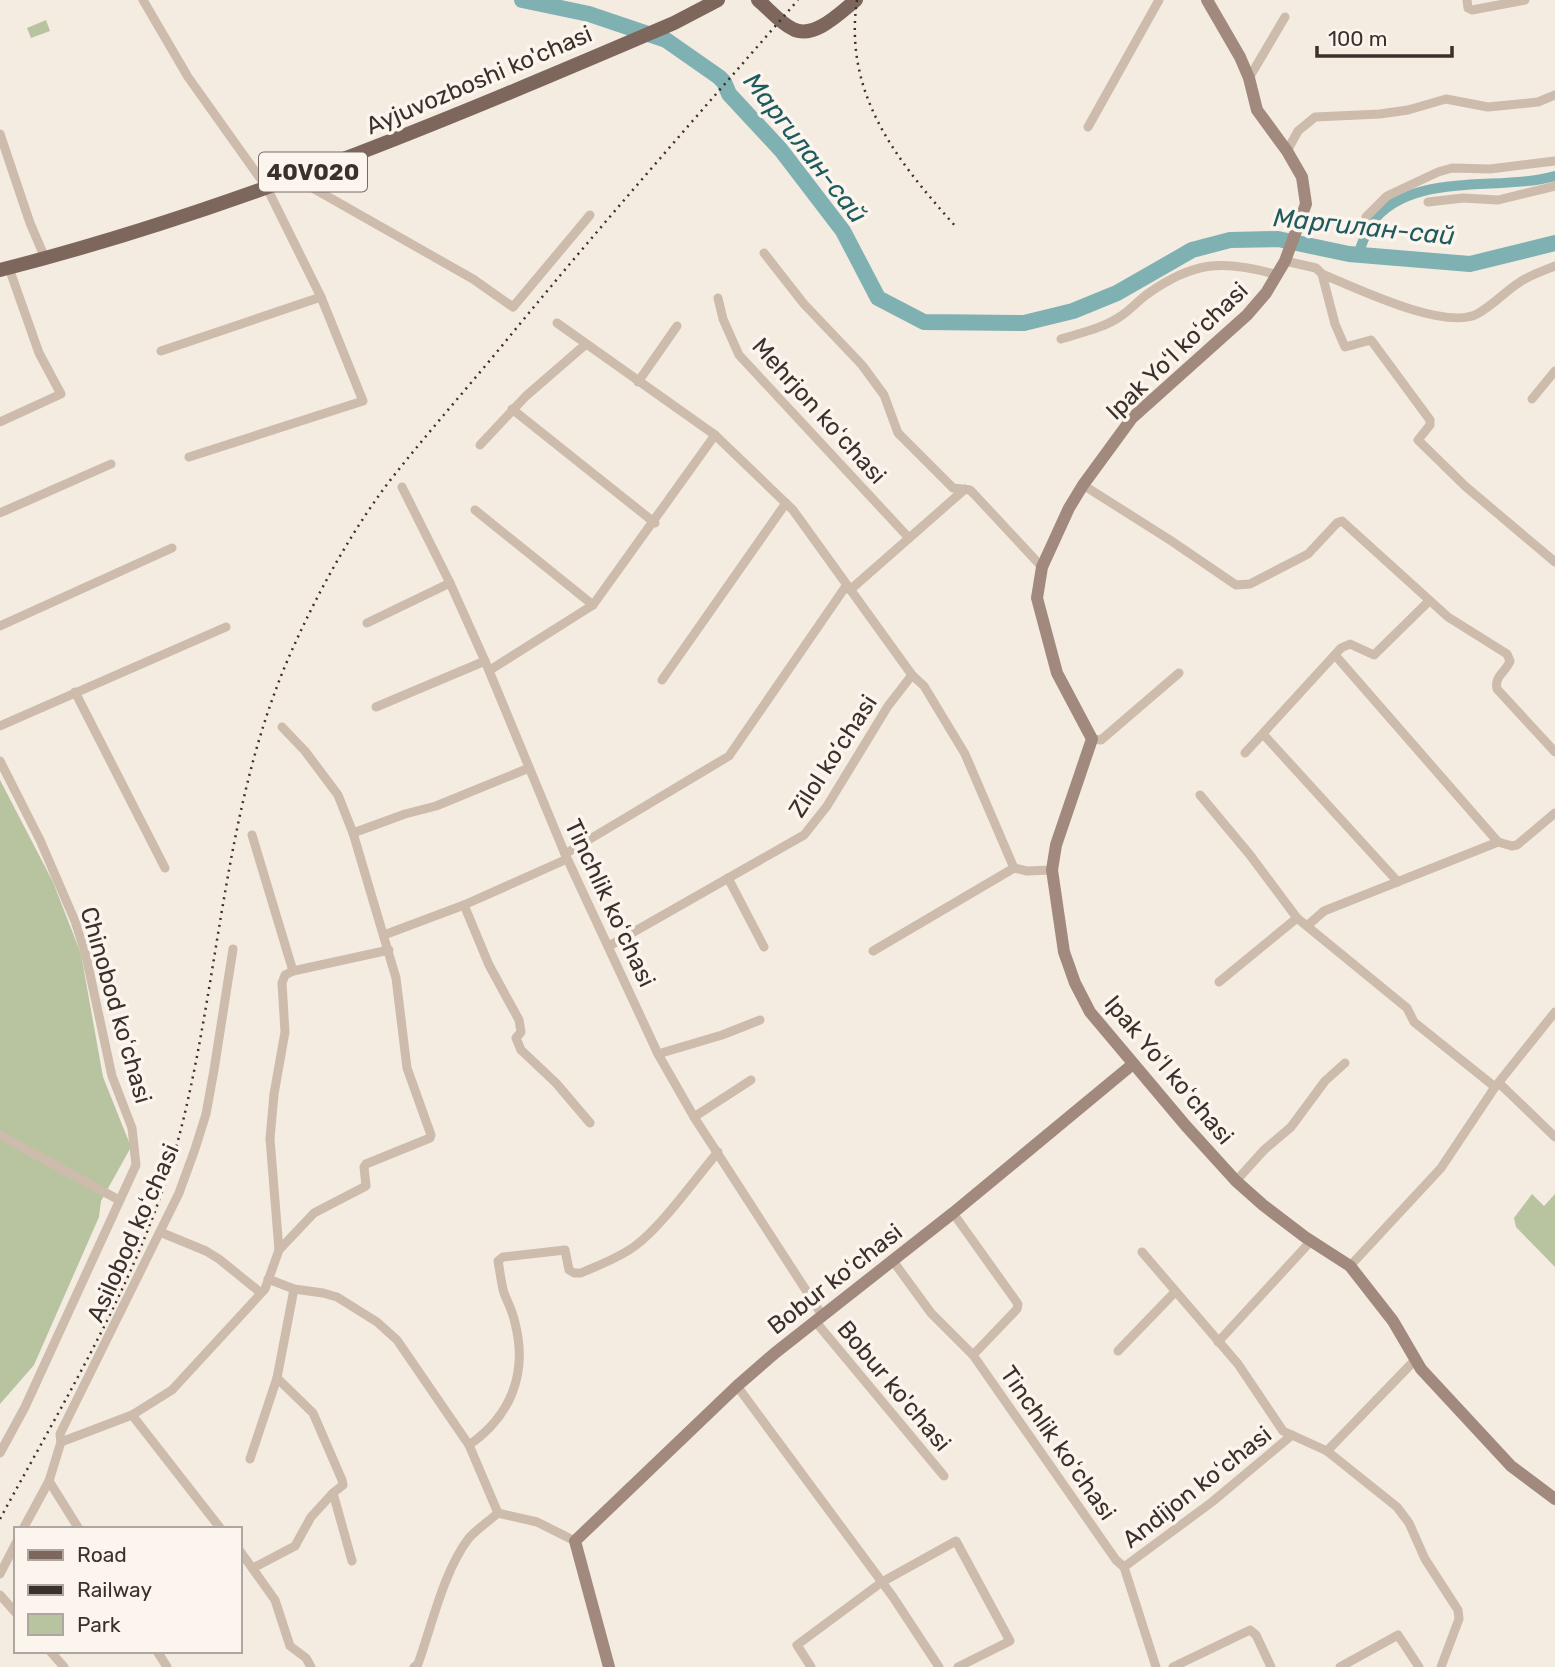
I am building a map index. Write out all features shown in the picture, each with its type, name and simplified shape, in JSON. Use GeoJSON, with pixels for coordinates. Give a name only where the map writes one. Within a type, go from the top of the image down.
{"type":"FeatureCollection","features":[{"type":"Feature","properties":{"kind":"main road","name":"Ayjuvozboshi ko'chasi"},"geometry":{"type":"LineString","coordinates":[[4,269],[267,188],[339,162],[674,23],[718,0]]}},
{"type":"Feature","properties":{"kind":"main road"},"geometry":{"type":"LineString","coordinates":[[758,0],[793,30],[804,32],[821,26],[856,0]]}},
{"type":"Feature","properties":{"kind":"street"},"geometry":{"type":"LineString","coordinates":[[143,0],[188,77],[267,188],[321,298],[363,401],[189,457]]}},
{"type":"Feature","properties":{"kind":"street"},"geometry":{"type":"LineString","coordinates":[[1088,127],[1159,0]]}},
{"type":"Feature","properties":{"kind":"street","name":"Ipak Yoʻl koʻchasi"},"geometry":{"type":"LineString","coordinates":[[1207,0],[1249,78],[1257,110],[1302,177],[1306,204],[1278,275],[1247,314],[1132,418],[1069,508],[1042,567],[1037,598],[1057,673],[1092,739],[1056,845],[1052,870],[1064,952],[1075,984],[1090,1012],[1236,1181],[1311,1241],[1350,1266],[1393,1321],[1421,1370],[1511,1466],[1555,1499]]}},
{"type":"Feature","properties":{"kind":"street"},"geometry":{"type":"LineString","coordinates":[[1467,0],[1468,8],[1472,10],[1525,0]]}},
{"type":"Feature","properties":{"kind":"street"},"geometry":{"type":"LineString","coordinates":[[1249,78],[1285,17]]}},
{"type":"Feature","properties":{"kind":"street"},"geometry":{"type":"LineString","coordinates":[[1287,151],[1297,131],[1315,117],[1389,113],[1446,99],[1488,107],[1538,102],[1555,95]]}},
{"type":"Feature","properties":{"kind":"street"},"geometry":{"type":"LineString","coordinates":[[0,134],[45,258]]}},
{"type":"Feature","properties":{"kind":"street"},"geometry":{"type":"LineString","coordinates":[[1366,217],[1387,197],[1438,172],[1555,161]]}},
{"type":"Feature","properties":{"kind":"street"},"geometry":{"type":"LineString","coordinates":[[295,178],[473,279],[513,307],[590,215]]}},
{"type":"Feature","properties":{"kind":"street"},"geometry":{"type":"LineString","coordinates":[[1427,202],[1463,198],[1498,200],[1555,186]]}},
{"type":"Feature","properties":{"kind":"street"},"geometry":{"type":"LineString","coordinates":[[764,253],[804,304],[862,365],[884,395],[898,433],[953,488],[965,489],[974,494],[1042,567]]}},
{"type":"Feature","properties":{"kind":"street"},"geometry":{"type":"LineString","coordinates":[[1288,255],[1316,268],[1322,274],[1406,309],[1466,318],[1477,314],[1524,279],[1555,266]]}},
{"type":"Feature","properties":{"kind":"street"},"geometry":{"type":"LineString","coordinates":[[1060,339],[1120,317],[1140,299],[1171,279],[1205,267],[1228,264],[1278,275]]}},
{"type":"Feature","properties":{"kind":"street"},"geometry":{"type":"LineString","coordinates":[[0,422],[61,394],[39,353],[4,269]]}},
{"type":"Feature","properties":{"kind":"street"},"geometry":{"type":"LineString","coordinates":[[1322,274],[1335,324],[1345,347],[1371,340],[1430,420],[1430,425],[1418,440],[1465,486],[1555,562]]}},
{"type":"Feature","properties":{"kind":"street"},"geometry":{"type":"LineString","coordinates":[[161,351],[321,298]]}},
{"type":"Feature","properties":{"kind":"street","name":"Mehrjon koʻchasi"},"geometry":{"type":"LineString","coordinates":[[718,298],[723,319],[739,355],[909,538]]}},
{"type":"Feature","properties":{"kind":"street"},"geometry":{"type":"LineString","coordinates":[[557,323],[716,435],[793,510],[912,675],[924,686],[965,754],[1014,867]]}},
{"type":"Feature","properties":{"kind":"street"},"geometry":{"type":"LineString","coordinates":[[638,382],[677,326]]}},
{"type":"Feature","properties":{"kind":"street"},"geometry":{"type":"LineString","coordinates":[[480,445],[512,410],[586,344]]}},
{"type":"Feature","properties":{"kind":"street"},"geometry":{"type":"LineString","coordinates":[[1532,399],[1555,371]]}},
{"type":"Feature","properties":{"kind":"street"},"geometry":{"type":"LineString","coordinates":[[512,410],[655,523]]}},
{"type":"Feature","properties":{"kind":"street"},"geometry":{"type":"LineString","coordinates":[[489,670],[593,605],[655,523],[671,494],[716,435]]}},
{"type":"Feature","properties":{"kind":"street"},"geometry":{"type":"LineString","coordinates":[[0,513],[111,464]]}},
{"type":"Feature","properties":{"kind":"street"},"geometry":{"type":"LineString","coordinates":[[1083,485],[1236,585],[1250,583],[1308,554],[1342,521],[1448,617],[1507,653],[1510,661],[1495,683],[1497,689],[1555,752]]}},
{"type":"Feature","properties":{"kind":"street","name":"Tinchlik koʻchasi"},"geometry":{"type":"LineString","coordinates":[[402,487],[485,660],[566,857],[658,1054],[819,1318]]}},
{"type":"Feature","properties":{"kind":"street"},"geometry":{"type":"LineString","coordinates":[[384,935],[464,905],[566,857],[729,756],[848,588],[965,489]]}},
{"type":"Feature","properties":{"kind":"street"},"geometry":{"type":"LineString","coordinates":[[662,680],[786,503]]}},
{"type":"Feature","properties":{"kind":"street"},"geometry":{"type":"LineString","coordinates":[[475,510],[593,605]]}},
{"type":"Feature","properties":{"kind":"street"},"geometry":{"type":"LineString","coordinates":[[0,625],[172,548]]}},
{"type":"Feature","properties":{"kind":"street"},"geometry":{"type":"LineString","coordinates":[[367,623],[450,583]]}},
{"type":"Feature","properties":{"kind":"street"},"geometry":{"type":"LineString","coordinates":[[1245,753],[1341,648],[1350,644],[1374,655],[1429,601]]}},
{"type":"Feature","properties":{"kind":"street"},"geometry":{"type":"LineString","coordinates":[[0,726],[226,627]]}},
{"type":"Feature","properties":{"kind":"street"},"geometry":{"type":"LineString","coordinates":[[1335,655],[1498,842],[1517,845],[1555,813]]}},
{"type":"Feature","properties":{"kind":"street"},"geometry":{"type":"LineString","coordinates":[[376,707],[485,660]]}},
{"type":"Feature","properties":{"kind":"street"},"geometry":{"type":"LineString","coordinates":[[1092,739],[1101,740],[1179,673]]}},
{"type":"Feature","properties":{"kind":"street","name":"Zilol ko‘chasi"},"geometry":{"type":"LineString","coordinates":[[609,946],[804,835],[827,806],[888,706],[912,675]]}},
{"type":"Feature","properties":{"kind":"street"},"geometry":{"type":"LineString","coordinates":[[75,692],[165,868]]}},
{"type":"Feature","properties":{"kind":"street"},"geometry":{"type":"LineString","coordinates":[[61,1442],[132,1415],[172,1390],[185,1379],[261,1293],[279,1250],[314,1213],[366,1186],[366,1164],[430,1138],[431,1135],[407,1068],[396,978],[353,833],[338,794],[305,751],[282,727]]}},
{"type":"Feature","properties":{"kind":"street"},"geometry":{"type":"LineString","coordinates":[[1264,734],[1398,882]]}},
{"type":"Feature","properties":{"kind":"street","name":"Chinobod koʻchasi"},"geometry":{"type":"LineString","coordinates":[[0,761],[40,840],[75,921],[86,956],[112,1076],[132,1128],[136,1165],[12,1433],[0,1453]]}},
{"type":"Feature","properties":{"kind":"street"},"geometry":{"type":"LineString","coordinates":[[353,833],[436,806],[528,768]]}},
{"type":"Feature","properties":{"kind":"street"},"geometry":{"type":"LineString","coordinates":[[1200,795],[1250,855],[1297,918],[1407,1008],[1414,1022],[1497,1085],[1555,1137]]}},
{"type":"Feature","properties":{"kind":"street"},"geometry":{"type":"LineString","coordinates":[[252,835],[293,971]]}},
{"type":"Feature","properties":{"kind":"street"},"geometry":{"type":"LineString","coordinates":[[1308,925],[1324,911],[1498,842]]}},
{"type":"Feature","properties":{"kind":"street"},"geometry":{"type":"LineString","coordinates":[[873,951],[1014,867],[1027,871],[1052,870]]}},
{"type":"Feature","properties":{"kind":"street"},"geometry":{"type":"LineString","coordinates":[[728,878],[764,947]]}},
{"type":"Feature","properties":{"kind":"street"},"geometry":{"type":"LineString","coordinates":[[464,905],[489,965],[519,1020],[521,1032],[516,1038],[521,1050],[556,1083],[590,1123]]}},
{"type":"Feature","properties":{"kind":"street"},"geometry":{"type":"LineString","coordinates":[[1219,982],[1297,918]]}},
{"type":"Feature","properties":{"kind":"street","name":"Asilobod koʻchasi"},"geometry":{"type":"LineString","coordinates":[[24,1527],[50,1481],[61,1442],[60,1434],[179,1193],[206,1114],[233,949]]}},
{"type":"Feature","properties":{"kind":"street"},"geometry":{"type":"LineString","coordinates":[[279,1250],[270,1139],[274,1094],[285,1032],[282,982],[285,975],[293,971],[389,950]]}},
{"type":"Feature","properties":{"kind":"street"},"geometry":{"type":"LineString","coordinates":[[1350,1266],[1441,1168],[1497,1085],[1555,1012]]}},
{"type":"Feature","properties":{"kind":"street"},"geometry":{"type":"LineString","coordinates":[[658,1054],[722,1035],[760,1020]]}},
{"type":"Feature","properties":{"kind":"street"},"geometry":{"type":"LineString","coordinates":[[1236,1181],[1264,1150],[1292,1127],[1325,1082],[1345,1063]]}},
{"type":"Feature","properties":{"kind":"street","name":"Bobur koʻchasi"},"geometry":{"type":"LineString","coordinates":[[575,1541],[737,1386],[1133,1064]]}},
{"type":"Feature","properties":{"kind":"street"},"geometry":{"type":"LineString","coordinates":[[694,1117],[751,1080]]}},
{"type":"Feature","properties":{"kind":"street"},"geometry":{"type":"LineString","coordinates":[[0,1135],[119,1200]]}},
{"type":"Feature","properties":{"kind":"street"},"geometry":{"type":"LineString","coordinates":[[469,1445],[489,1431],[511,1396],[518,1379],[519,1348],[516,1326],[503,1290],[498,1261],[503,1257],[565,1250],[569,1270],[581,1273],[622,1255],[654,1228],[718,1152]]}},
{"type":"Feature","properties":{"kind":"street"},"geometry":{"type":"LineString","coordinates":[[953,1213],[1018,1304],[1017,1309],[973,1355]]}},
{"type":"Feature","properties":{"kind":"street"},"geometry":{"type":"LineString","coordinates":[[160,1231],[213,1255],[261,1293]]}},
{"type":"Feature","properties":{"kind":"street"},"geometry":{"type":"LineString","coordinates":[[1218,1342],[1311,1241]]}},
{"type":"Feature","properties":{"kind":"street","name":"Andijon koʻchasi"},"geometry":{"type":"LineString","coordinates":[[1142,1252],[1250,1380],[1283,1430],[1327,1451],[1397,1507],[1409,1523],[1425,1559],[1458,1610],[1459,1619],[1441,1667]]}},
{"type":"Feature","properties":{"kind":"street","name":"Tinchlik koʻchasi"},"geometry":{"type":"LineString","coordinates":[[893,1261],[931,1313],[973,1355],[1116,1560],[1124,1567],[1156,1667]]}},
{"type":"Feature","properties":{"kind":"street"},"geometry":{"type":"LineString","coordinates":[[268,1279],[294,1289],[337,1297],[377,1322],[397,1340],[469,1445],[498,1513]]}},
{"type":"Feature","properties":{"kind":"street"},"geometry":{"type":"LineString","coordinates":[[250,1459],[276,1378],[294,1289]]}},
{"type":"Feature","properties":{"kind":"street"},"geometry":{"type":"LineString","coordinates":[[1118,1351],[1175,1292]]}},
{"type":"Feature","properties":{"kind":"street","name":"Bobur ko'chasi"},"geometry":{"type":"LineString","coordinates":[[819,1318],[944,1476]]}},
{"type":"Feature","properties":{"kind":"street"},"geometry":{"type":"LineString","coordinates":[[1327,1451],[1415,1360]]}},
{"type":"Feature","properties":{"kind":"street"},"geometry":{"type":"LineString","coordinates":[[253,1568],[295,1546],[311,1517],[343,1485],[313,1413],[276,1378]]}},
{"type":"Feature","properties":{"kind":"street"},"geometry":{"type":"LineString","coordinates":[[737,1386],[882,1582],[939,1667]]}},
{"type":"Feature","properties":{"kind":"street"},"geometry":{"type":"LineString","coordinates":[[132,1415],[219,1527]]}},
{"type":"Feature","properties":{"kind":"street"},"geometry":{"type":"LineString","coordinates":[[0,1438],[12,1433]]}},
{"type":"Feature","properties":{"kind":"street","name":"Andijon koʻchasi"},"geometry":{"type":"LineString","coordinates":[[1124,1567],[1212,1502],[1292,1435]]}},
{"type":"Feature","properties":{"kind":"street"},"geometry":{"type":"LineString","coordinates":[[50,1481],[78,1527]]}},
{"type":"Feature","properties":{"kind":"street"},"geometry":{"type":"LineString","coordinates":[[333,1493],[352,1561]]}},
{"type":"Feature","properties":{"kind":"street"},"geometry":{"type":"LineString","coordinates":[[498,1513],[537,1522],[575,1541],[609,1667]]}},
{"type":"Feature","properties":{"kind":"street"},"geometry":{"type":"LineString","coordinates":[[414,1667],[418,1664],[433,1624],[446,1581],[470,1538],[498,1513]]}},
{"type":"Feature","properties":{"kind":"street"},"geometry":{"type":"LineString","coordinates":[[811,1667],[797,1645],[882,1582],[956,1541],[1010,1641],[958,1667]]}},
{"type":"Feature","properties":{"kind":"street"},"geometry":{"type":"LineString","coordinates":[[0,1574],[14,1547]]}},
{"type":"Feature","properties":{"kind":"street"},"geometry":{"type":"LineString","coordinates":[[242,1554],[275,1600],[290,1646],[306,1658],[311,1667]]}},
{"type":"Feature","properties":{"kind":"street"},"geometry":{"type":"LineString","coordinates":[[0,1595],[14,1611]]}},
{"type":"Feature","properties":{"kind":"street"},"geometry":{"type":"LineString","coordinates":[[1173,1667],[1250,1630],[1256,1635],[1271,1667]]}},
{"type":"Feature","properties":{"kind":"street"},"geometry":{"type":"LineString","coordinates":[[1340,1667],[1398,1635],[1419,1667]]}},
{"type":"Feature","properties":{"kind":"street"},"geometry":{"type":"LineString","coordinates":[[52,1653],[64,1667]]}},
{"type":"Feature","properties":{"kind":"green space"},"geometry":{"type":"Polygon","coordinates":[[[46,20],[50,31],[31,38],[27,28],[46,20]]]}},
{"type":"Feature","properties":{"kind":"green space"},"geometry":{"type":"Polygon","coordinates":[[[0,780],[53,882],[81,954],[103,1077],[131,1147],[101,1201],[99,1217],[34,1365],[0,1404],[0,780]]]}},
{"type":"Feature","properties":{"kind":"green space"},"geometry":{"type":"Polygon","coordinates":[[[1532,1194],[1544,1206],[1555,1194],[1555,1267],[1516,1227],[1514,1218],[1532,1194]]]}},
{"type":"Feature","properties":{"kind":"waterway","name":"Маргилан-сай"},"geometry":{"type":"LineString","coordinates":[[522,0],[589,14],[666,40],[719,77],[729,94],[781,150],[843,231],[878,298],[924,322],[1024,323],[1073,311],[1117,293],[1192,250],[1230,240],[1278,239],[1349,254],[1470,264],[1555,243]]}},
{"type":"Feature","properties":{"kind":"waterway"},"geometry":{"type":"LineString","coordinates":[[1358,254],[1371,224],[1388,207],[1408,196],[1431,189],[1555,176]]}},
{"type":"Feature","properties":{"kind":"railway"},"geometry":{"type":"LineString","coordinates":[[0,1519],[102,1330],[126,1281],[166,1181],[194,1069],[226,887],[252,767],[269,708],[292,650],[324,585],[361,522],[388,483],[611,216],[798,0]]}},
{"type":"Feature","properties":{"kind":"railway"},"geometry":{"type":"LineString","coordinates":[[857,0],[855,34],[858,66],[867,96],[896,152],[957,228]]}}]}
